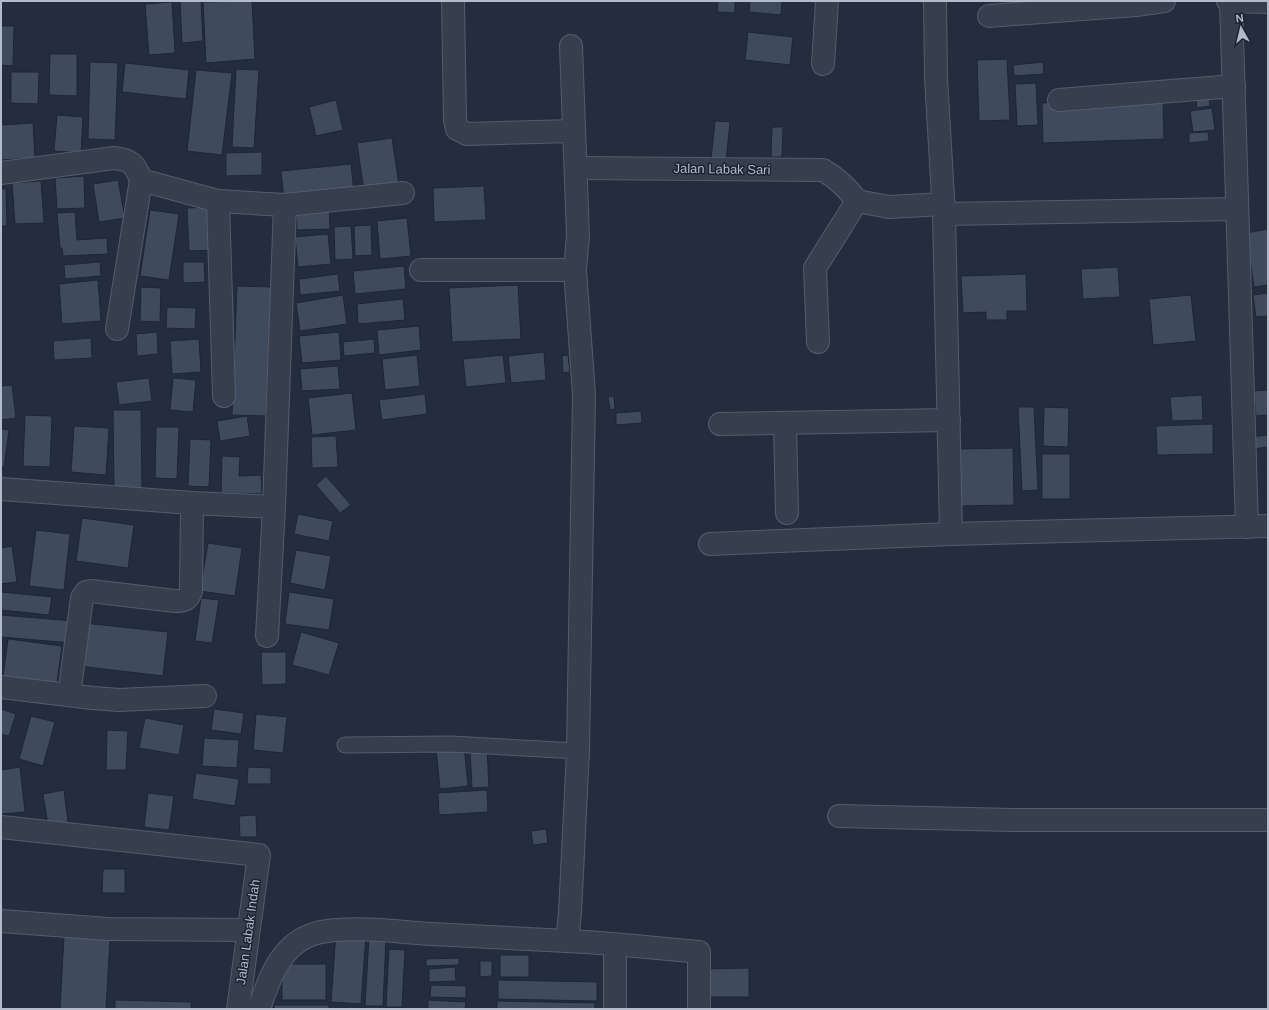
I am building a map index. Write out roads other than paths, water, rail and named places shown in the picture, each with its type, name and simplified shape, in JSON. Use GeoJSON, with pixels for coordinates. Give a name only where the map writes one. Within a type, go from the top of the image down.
{"type":"FeatureCollection","features":[{"type":"Feature","properties":{"kind":"street"},"geometry":{"type":"LineString","coordinates":[[453,1],[454,120],[457,128],[467,134],[574,131]]}},
{"type":"Feature","properties":{"kind":"street"},"geometry":{"type":"LineString","coordinates":[[822,64],[827,1]]}},
{"type":"Feature","properties":{"kind":"street"},"geometry":{"type":"LineString","coordinates":[[935,1],[936,78],[944,209],[951,534]]}},
{"type":"Feature","properties":{"kind":"street"},"geometry":{"type":"LineString","coordinates":[[989,16],[1136,5],[1164,1]]}},
{"type":"Feature","properties":{"kind":"street"},"geometry":{"type":"LineString","coordinates":[[1247,527],[1234,86],[1230,1],[1268,2]]}},
{"type":"Feature","properties":{"kind":"street"},"geometry":{"type":"LineString","coordinates":[[567,941],[570,913],[578,750],[584,395],[576,270],[578,236],[571,46]]}},
{"type":"Feature","properties":{"kind":"street"},"geometry":{"type":"LineString","coordinates":[[1059,100],[1234,86]]}},
{"type":"Feature","properties":{"kind":"street"},"geometry":{"type":"LineString","coordinates":[[1,173],[114,158],[125,159],[132,162],[141,180],[117,329]]}},
{"type":"Feature","properties":{"kind":"street","name":"Jalan Labak Sari"},"geometry":{"type":"LineString","coordinates":[[576,168],[823,170],[835,177],[847,188],[857,201]]}},
{"type":"Feature","properties":{"kind":"street"},"geometry":{"type":"LineString","coordinates":[[141,180],[218,201],[285,205],[403,193]]}},
{"type":"Feature","properties":{"kind":"street"},"geometry":{"type":"LineString","coordinates":[[218,201],[224,396]]}},
{"type":"Feature","properties":{"kind":"street"},"geometry":{"type":"LineString","coordinates":[[818,342],[815,268],[857,201],[889,207],[944,209],[1237,209]]}},
{"type":"Feature","properties":{"kind":"street"},"geometry":{"type":"LineString","coordinates":[[267,636],[274,507],[285,205]]}},
{"type":"Feature","properties":{"kind":"street"},"geometry":{"type":"LineString","coordinates":[[421,270],[576,270]]}},
{"type":"Feature","properties":{"kind":"street"},"geometry":{"type":"LineString","coordinates":[[720,424],[949,420]]}},
{"type":"Feature","properties":{"kind":"street"},"geometry":{"type":"LineString","coordinates":[[785,423],[787,513]]}},
{"type":"Feature","properties":{"kind":"street"},"geometry":{"type":"LineString","coordinates":[[1,489],[192,503],[274,507]]}},
{"type":"Feature","properties":{"kind":"street"},"geometry":{"type":"LineString","coordinates":[[69,695],[82,598],[86,592],[92,591],[175,601],[183,601],[188,598],[191,591],[192,503]]}},
{"type":"Feature","properties":{"kind":"street"},"geometry":{"type":"LineString","coordinates":[[710,544],[951,534],[1268,526]]}},
{"type":"Feature","properties":{"kind":"street"},"geometry":{"type":"LineString","coordinates":[[1,687],[119,700],[204,696]]}},
{"type":"Feature","properties":{"kind":"street"},"geometry":{"type":"LineString","coordinates":[[838,816],[1013,820],[1268,820]]}},
{"type":"Feature","properties":{"kind":"street","name":"Jalan Labak Indah"},"geometry":{"type":"LineString","coordinates":[[1,827],[259,855],[238,1009]]}},
{"type":"Feature","properties":{"kind":"street"},"geometry":{"type":"LineString","coordinates":[[1,921],[108,929],[248,930]]}},
{"type":"Feature","properties":{"kind":"street"},"geometry":{"type":"LineString","coordinates":[[258,1009],[275,968],[289,950],[302,939],[311,935],[334,930],[368,930],[567,941],[699,952],[699,1009]]}},
{"type":"Feature","properties":{"kind":"street"},"geometry":{"type":"LineString","coordinates":[[615,945],[615,1009]]}},
{"type":"Feature","properties":{"kind":"lane"},"geometry":{"type":"LineString","coordinates":[[345,745],[451,744],[578,750]]}}]}
